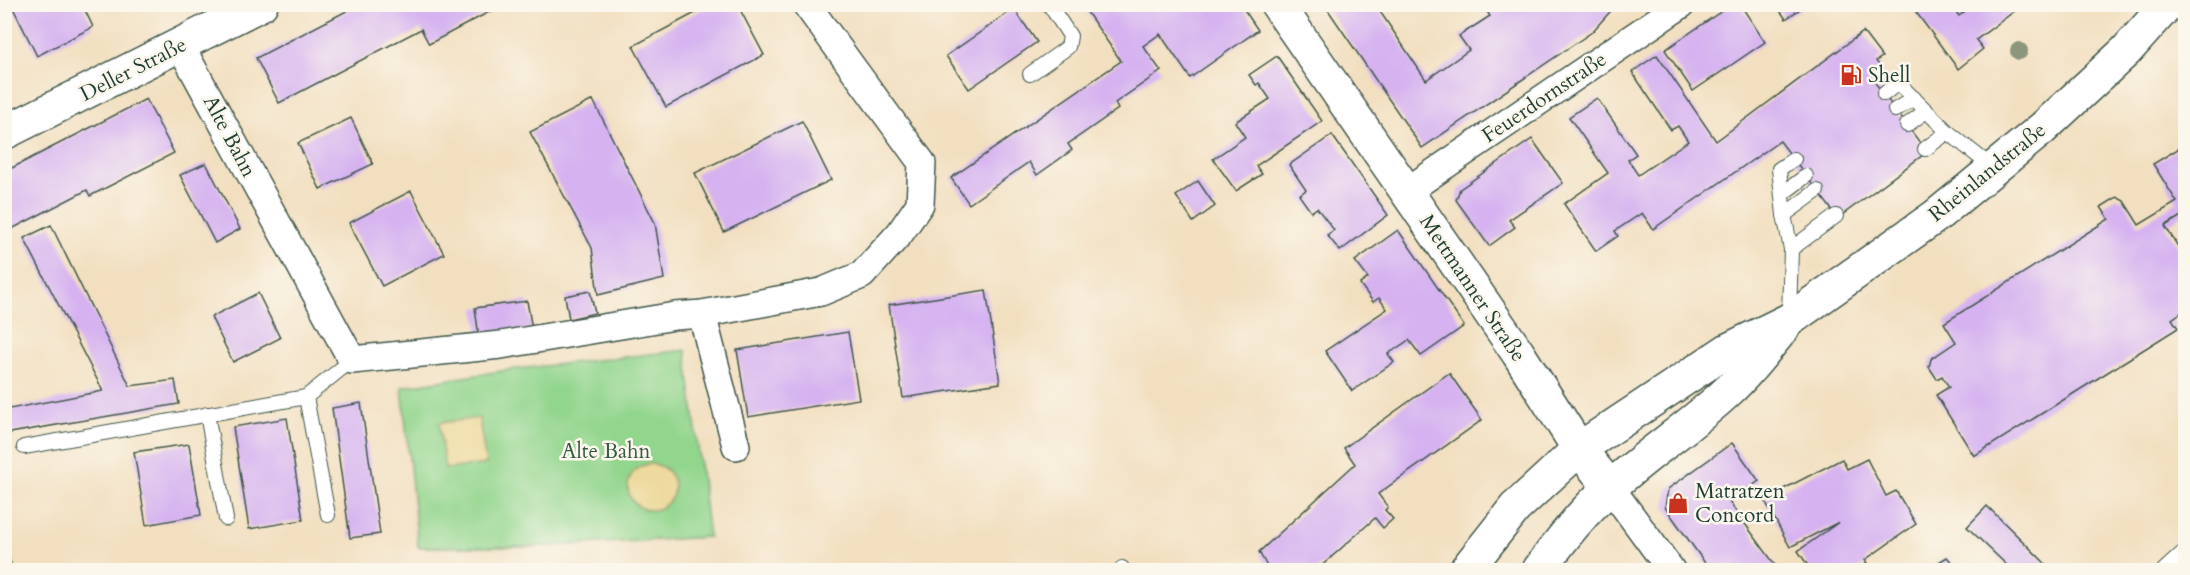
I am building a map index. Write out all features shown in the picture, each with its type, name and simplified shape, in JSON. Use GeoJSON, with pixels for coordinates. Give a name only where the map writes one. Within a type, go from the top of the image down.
{"type":"FeatureCollection","features":[{"type":"Feature","properties":{"kind":"main road","name":"Deller Straße"},"geometry":{"type":"LineString","coordinates":[[4,133],[261,4]]}},
{"type":"Feature","properties":{"kind":"main road","name":"Mettmanner Straße"},"geometry":{"type":"LineString","coordinates":[[1277,4],[1518,352],[1579,449],[1610,488]]}},
{"type":"Feature","properties":{"kind":"main road","name":"Rheinlandstraße"},"geometry":{"type":"LineString","coordinates":[[1466,570],[1515,508],[1579,449],[1728,350],[1789,320],[1936,216],[1994,170],[2126,51],[2168,4]]}},
{"type":"Feature","properties":{"kind":"main road","name":"Rheinlandstraße"},"geometry":{"type":"LineString","coordinates":[[1539,570],[1568,530],[1610,488],[1726,393],[1746,373],[1789,320]]}},
{"type":"Feature","properties":{"kind":"street"},"geometry":{"type":"LineString","coordinates":[[352,360],[501,345],[675,316],[702,314],[821,292],[862,275],[900,233],[920,204],[922,162],[806,4]]}},
{"type":"Feature","properties":{"kind":"street","name":"Feuerdornstraße"},"geometry":{"type":"LineString","coordinates":[[1407,190],[1682,4]]}},
{"type":"Feature","properties":{"kind":"street","name":"Alte Bahn"},"geometry":{"type":"LineString","coordinates":[[180,45],[352,360]]}},
{"type":"Feature","properties":{"kind":"street"},"geometry":{"type":"LineString","coordinates":[[702,314],[736,446]]}},
{"type":"Feature","properties":{"kind":"street","name":"Mettmanner Straße"},"geometry":{"type":"LineString","coordinates":[[1610,488],[1671,570]]}},
{"type":"Feature","properties":{"kind":"lane"},"geometry":{"type":"LineString","coordinates":[[1030,74],[1068,47],[1070,36],[1049,4]]}},
{"type":"Feature","properties":{"kind":"lane"},"geometry":{"type":"LineString","coordinates":[[1884,94],[1899,83],[1948,132],[1994,170]]}},
{"type":"Feature","properties":{"kind":"lane"},"geometry":{"type":"LineString","coordinates":[[1895,110],[1914,98]]}},
{"type":"Feature","properties":{"kind":"lane"},"geometry":{"type":"LineString","coordinates":[[1906,125],[1926,111]]}},
{"type":"Feature","properties":{"kind":"lane"},"geometry":{"type":"LineString","coordinates":[[1925,149],[1948,132]]}},
{"type":"Feature","properties":{"kind":"lane"},"geometry":{"type":"LineString","coordinates":[[1789,320],[1791,249],[1784,215],[1779,169],[1794,159]]}},
{"type":"Feature","properties":{"kind":"lane"},"geometry":{"type":"LineString","coordinates":[[1782,194],[1806,176]]}},
{"type":"Feature","properties":{"kind":"lane"},"geometry":{"type":"LineString","coordinates":[[1784,215],[1817,191]]}},
{"type":"Feature","properties":{"kind":"lane"},"geometry":{"type":"LineString","coordinates":[[1791,249],[1836,216]]}},
{"type":"Feature","properties":{"kind":"lane"},"geometry":{"type":"LineString","coordinates":[[24,447],[306,396],[352,360]]}},
{"type":"Feature","properties":{"kind":"lane"},"geometry":{"type":"LineString","coordinates":[[306,396],[328,515]]}},
{"type":"Feature","properties":{"kind":"lane"},"geometry":{"type":"LineString","coordinates":[[207,414],[226,519]]}},
{"type":"Feature","properties":{"kind":"lane"},"geometry":{"type":"LineString","coordinates":[[2164,570],[2186,550]]}},
{"type":"Feature","properties":{"kind":"green space","name":"Alte Bahn"},"geometry":{"type":"Polygon","coordinates":[[[686,350],[709,537],[529,547],[418,547],[402,387],[508,370],[686,350]]]}},
{"type":"Feature","properties":{"kind":"sand"},"geometry":{"type":"Polygon","coordinates":[[[479,418],[486,464],[445,469],[439,423],[479,418]]]}},
{"type":"Feature","properties":{"kind":"sand"},"geometry":{"type":"Polygon","coordinates":[[[651,464],[667,471],[674,487],[667,503],[651,510],[635,503],[628,487],[635,471],[651,464]]]}},
{"type":"Feature","properties":{"kind":"building"},"geometry":{"type":"Polygon","coordinates":[[[11,4],[82,4],[93,27],[37,56],[11,4]]]}},
{"type":"Feature","properties":{"kind":"building"},"geometry":{"type":"Polygon","coordinates":[[[360,4],[504,4],[429,44],[421,29],[279,103],[256,58],[360,4]]]}},
{"type":"Feature","properties":{"kind":"building"},"geometry":{"type":"Polygon","coordinates":[[[712,4],[737,4],[764,55],[666,107],[633,46],[712,4]]]}},
{"type":"Feature","properties":{"kind":"building"},"geometry":{"type":"Polygon","coordinates":[[[1324,4],[1375,4],[1426,80],[1469,50],[1459,36],[1490,16],[1482,4],[1617,4],[1592,32],[1422,148],[1324,4]]]}},
{"type":"Feature","properties":{"kind":"building"},"geometry":{"type":"Polygon","coordinates":[[[1732,4],[1740,4],[1765,42],[1693,91],[1665,50],[1732,4]]]}},
{"type":"Feature","properties":{"kind":"building"},"geometry":{"type":"Polygon","coordinates":[[[1775,4],[1807,4],[1786,19],[1775,4]]]}},
{"type":"Feature","properties":{"kind":"building"},"geometry":{"type":"Polygon","coordinates":[[[1910,4],[1950,4],[1959,16],[1974,4],[2024,4],[1976,40],[1983,49],[1958,69],[1910,4]]]}},
{"type":"Feature","properties":{"kind":"building"},"geometry":{"type":"Polygon","coordinates":[[[1082,5],[1241,5],[1258,30],[1190,78],[1160,34],[1143,46],[1161,71],[1115,103],[1118,109],[1068,144],[1072,150],[1037,175],[1029,162],[969,204],[951,178],[1121,61],[1082,5]]]}},
{"type":"Feature","properties":{"kind":"building"},"geometry":{"type":"Polygon","coordinates":[[[1014,9],[1037,42],[969,89],[946,56],[1014,9]]]}},
{"type":"Feature","properties":{"kind":"building"},"geometry":{"type":"Polygon","coordinates":[[[1863,32],[1882,57],[1876,61],[1884,72],[1873,80],[1927,152],[1838,218],[1780,141],[1653,229],[1642,213],[1615,231],[1618,236],[1596,251],[1564,204],[1608,173],[1569,117],[1597,98],[1636,154],[1628,160],[1638,175],[1688,141],[1678,126],[1671,130],[1632,72],[1657,55],[1716,141],[1863,32]]]}},
{"type":"Feature","properties":{"kind":"building"},"geometry":{"type":"Polygon","coordinates":[[[1277,56],[1322,121],[1256,166],[1262,174],[1236,191],[1213,159],[1245,137],[1235,122],[1270,99],[1259,83],[1256,85],[1249,75],[1277,56]]]}},
{"type":"Feature","properties":{"kind":"building"},"geometry":{"type":"Polygon","coordinates":[[[146,99],[174,153],[90,196],[87,190],[4,233],[4,172],[146,99]]]}},
{"type":"Feature","properties":{"kind":"building"},"geometry":{"type":"Polygon","coordinates":[[[593,100],[655,223],[664,279],[598,295],[592,248],[530,132],[593,100]]]}},
{"type":"Feature","properties":{"kind":"building"},"geometry":{"type":"Polygon","coordinates":[[[351,118],[373,164],[320,189],[298,143],[351,118]]]}},
{"type":"Feature","properties":{"kind":"building"},"geometry":{"type":"Polygon","coordinates":[[[802,121],[831,180],[724,232],[695,173],[802,121]]]}},
{"type":"Feature","properties":{"kind":"building"},"geometry":{"type":"Polygon","coordinates":[[[1332,135],[1388,215],[1340,251],[1327,235],[1334,230],[1317,208],[1311,212],[1299,195],[1306,190],[1289,165],[1332,135]]]}},
{"type":"Feature","properties":{"kind":"building"},"geometry":{"type":"Polygon","coordinates":[[[1532,139],[1563,183],[1509,220],[1515,227],[1489,246],[1456,200],[1460,189],[1532,139]]]}},
{"type":"Feature","properties":{"kind":"building"},"geometry":{"type":"Polygon","coordinates":[[[2186,144],[2186,213],[2165,226],[2186,259],[2186,317],[2182,312],[2172,319],[2178,328],[1974,456],[1936,395],[1949,387],[1942,376],[1937,379],[1929,367],[1931,359],[1956,342],[1944,323],[2109,219],[2101,207],[2117,197],[2124,201],[2139,225],[2177,202],[2153,164],[2186,144]]]}},
{"type":"Feature","properties":{"kind":"building"},"geometry":{"type":"Polygon","coordinates":[[[206,163],[240,229],[215,243],[180,175],[206,163]]]}},
{"type":"Feature","properties":{"kind":"building"},"geometry":{"type":"Polygon","coordinates":[[[1198,181],[1215,206],[1193,222],[1176,196],[1198,181]]]}},
{"type":"Feature","properties":{"kind":"building"},"geometry":{"type":"Polygon","coordinates":[[[411,191],[444,254],[382,286],[349,223],[411,191]]]}},
{"type":"Feature","properties":{"kind":"building"},"geometry":{"type":"Polygon","coordinates":[[[51,225],[130,386],[175,380],[179,404],[4,434],[4,410],[103,391],[24,238],[51,225]]]}},
{"type":"Feature","properties":{"kind":"building"},"geometry":{"type":"Polygon","coordinates":[[[1398,230],[1464,326],[1421,356],[1409,340],[1388,354],[1394,362],[1352,391],[1325,351],[1387,309],[1379,298],[1373,302],[1360,284],[1368,278],[1355,261],[1398,230]]]}},
{"type":"Feature","properties":{"kind":"building"},"geometry":{"type":"Polygon","coordinates":[[[986,290],[1000,383],[903,398],[889,305],[986,290]]]}},
{"type":"Feature","properties":{"kind":"building"},"geometry":{"type":"Polygon","coordinates":[[[590,291],[595,313],[569,319],[565,296],[590,291]]]}},
{"type":"Feature","properties":{"kind":"building"},"geometry":{"type":"Polygon","coordinates":[[[258,293],[280,338],[233,362],[211,317],[258,293]]]}},
{"type":"Feature","properties":{"kind":"building"},"geometry":{"type":"Polygon","coordinates":[[[527,301],[532,329],[479,337],[475,308],[527,301]]]}},
{"type":"Feature","properties":{"kind":"building"},"geometry":{"type":"Polygon","coordinates":[[[848,332],[859,399],[748,417],[737,350],[848,332]]]}},
{"type":"Feature","properties":{"kind":"building"},"geometry":{"type":"Polygon","coordinates":[[[1449,373],[1482,420],[1378,494],[1388,507],[1385,510],[1393,519],[1383,528],[1375,518],[1317,570],[1269,570],[1259,552],[1355,464],[1344,448],[1449,373]]]}},
{"type":"Feature","properties":{"kind":"building"},"geometry":{"type":"Polygon","coordinates":[[[361,403],[380,534],[350,538],[332,408],[361,403]]]}},
{"type":"Feature","properties":{"kind":"building"},"geometry":{"type":"Polygon","coordinates":[[[287,418],[303,520],[249,529],[233,427],[287,418]]]}},
{"type":"Feature","properties":{"kind":"building"},"geometry":{"type":"Polygon","coordinates":[[[1732,443],[1759,481],[1729,502],[1779,570],[1710,570],[1665,507],[1668,489],[1732,443]]]}},
{"type":"Feature","properties":{"kind":"building"},"geometry":{"type":"Polygon","coordinates":[[[189,444],[201,515],[146,525],[134,452],[189,444]]]}},
{"type":"Feature","properties":{"kind":"building"},"geometry":{"type":"Polygon","coordinates":[[[1842,459],[1847,469],[1867,459],[1886,496],[1896,491],[1916,524],[1865,560],[1867,563],[1856,570],[1811,570],[1798,551],[1839,522],[1790,547],[1764,499],[1842,459]]]}},
{"type":"Feature","properties":{"kind":"building"},"geometry":{"type":"Polygon","coordinates":[[[1987,506],[2052,570],[2012,570],[1967,527],[1987,506]]]}},
{"type":"Feature","properties":{"kind":"building"},"geometry":{"type":"Polygon","coordinates":[[[4,552],[7,552],[13,570],[4,570],[4,552]]]}},
{"type":"Feature","properties":{"kind":"building"},"geometry":{"type":"Polygon","coordinates":[[[1947,557],[1959,570],[1926,570],[1947,557]]]}},
{"type":"Feature","properties":{"kind":"place","name":"Shell"},"geometry":{"type":"Point","coordinates":[1851,75]}},
{"type":"Feature","properties":{"kind":"place","name":"Matratzen Concord"},"geometry":{"type":"Point","coordinates":[1678,503]}}]}
